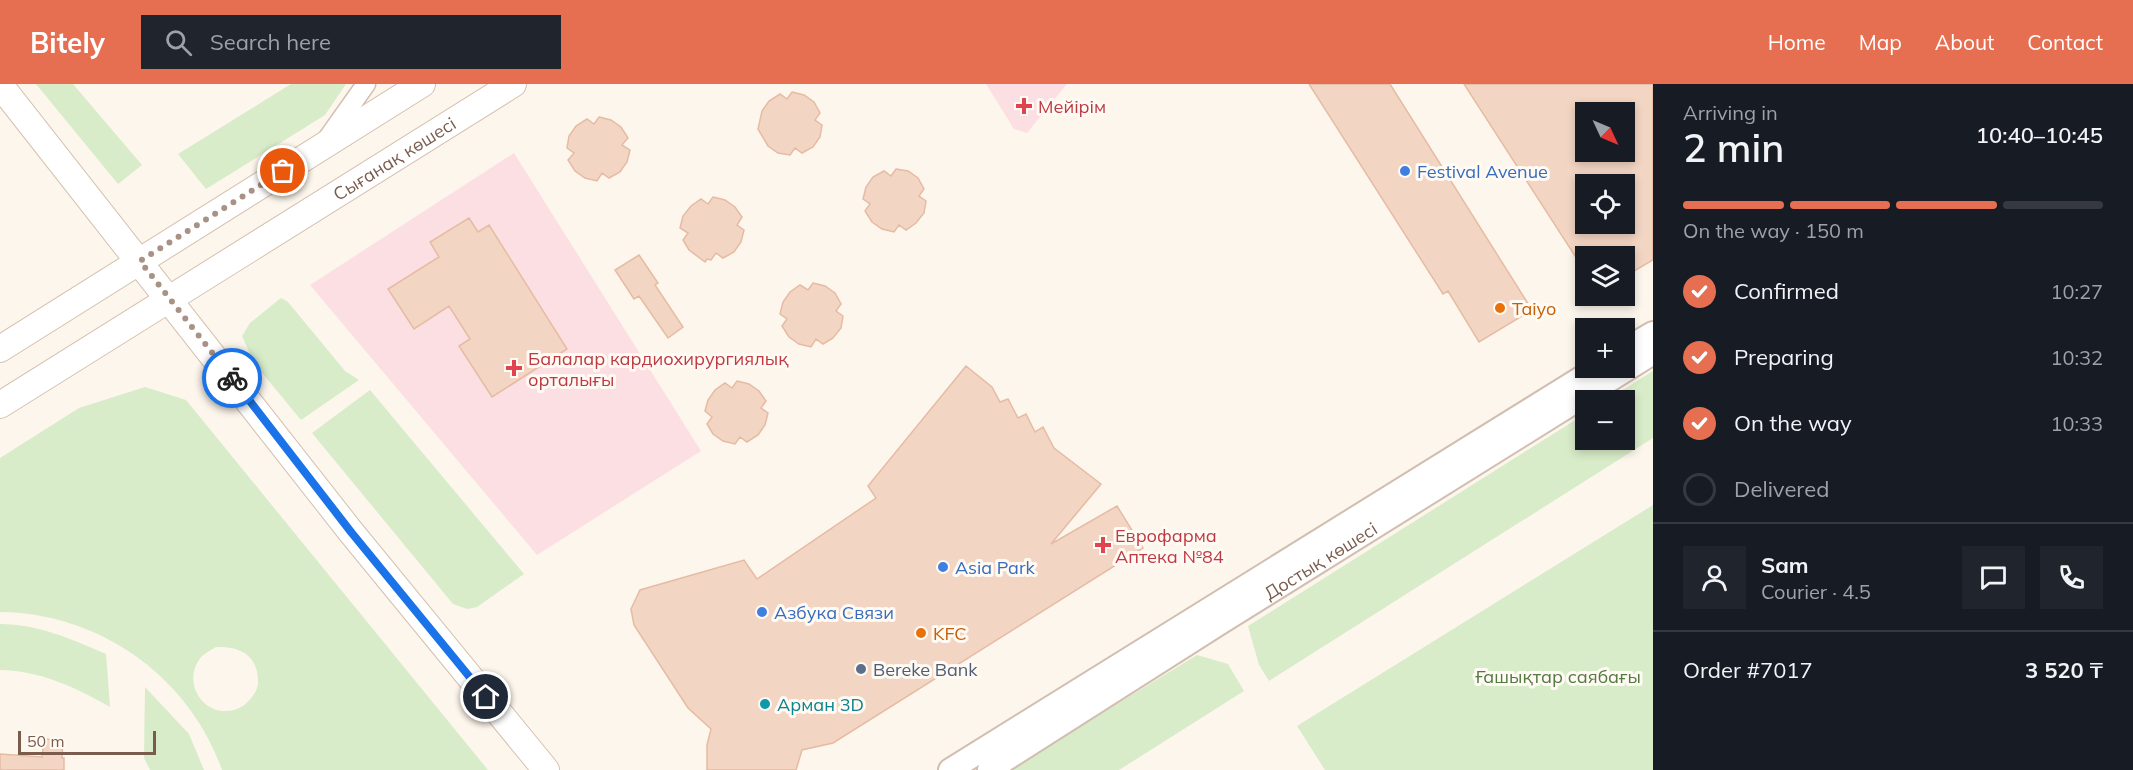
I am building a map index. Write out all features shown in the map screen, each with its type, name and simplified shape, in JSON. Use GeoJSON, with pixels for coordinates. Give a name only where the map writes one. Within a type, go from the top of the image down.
{"type":"FeatureCollection","features":[{"type":"Feature","properties":{"kind":"main road"},"geometry":{"type":"LineString","coordinates":[[0,349],[422,84]]}},
{"type":"Feature","properties":{"kind":"main road","name":"Сығанақ көшесі"},"geometry":{"type":"LineString","coordinates":[[0,405],[513,84]]}},
{"type":"Feature","properties":{"kind":"main road"},"geometry":{"type":"LineString","coordinates":[[0,85],[351,532],[546,770]]}},
{"type":"Feature","properties":{"kind":"main road"},"geometry":{"type":"LineString","coordinates":[[0,104],[50,165],[91,198]]}},
{"type":"Feature","properties":{"kind":"street"},"geometry":{"type":"LineString","coordinates":[[321,148],[366,84]]}},
{"type":"Feature","properties":{"kind":"street"},"geometry":{"type":"LineString","coordinates":[[1635,344],[1653,333]]}},
{"type":"Feature","properties":{"kind":"street","name":"Достық көшесі"},"geometry":{"type":"LineString","coordinates":[[989,770],[1653,353]]}},
{"type":"Feature","properties":{"kind":"street","name":"Достық көшесі"},"geometry":{"type":"LineString","coordinates":[[950,770],[1581,378]]}},
{"type":"Feature","properties":{"kind":"shaded area","name":"Мейірім"},"geometry":{"type":"Polygon","coordinates":[[[986,84],[1067,84],[1027,133],[1014,129],[986,84]]]}},
{"type":"Feature","properties":{"kind":"shaded area","name":"Балалар кардиохирургиялық орталығы"},"geometry":{"type":"Polygon","coordinates":[[[514,153],[701,451],[537,555],[310,285],[514,153]]]}},
{"type":"Feature","properties":{"kind":"green space"},"geometry":{"type":"Polygon","coordinates":[[[36,84],[73,84],[142,165],[118,184],[36,84]]]}},
{"type":"Feature","properties":{"kind":"green space"},"geometry":{"type":"Polygon","coordinates":[[[291,84],[346,84],[325,115],[206,189],[178,154],[291,84]]]}},
{"type":"Feature","properties":{"kind":"green space"},"geometry":{"type":"Polygon","coordinates":[[[281,298],[288,302],[345,371],[359,380],[301,420],[254,363],[242,336],[250,323],[281,298]]]}},
{"type":"Feature","properties":{"kind":"green space"},"geometry":{"type":"Polygon","coordinates":[[[1653,371],[1653,438],[1635,449],[1635,390],[1623,390],[1653,371]]]}},
{"type":"Feature","properties":{"kind":"green space"},"geometry":{"type":"Polygon","coordinates":[[[145,387],[186,400],[488,770],[222,770],[207,736],[187,706],[163,679],[136,656],[105,638],[72,624],[37,615],[0,612],[0,458],[79,408],[145,387]],[[216,647],[201,657],[195,668],[193,680],[201,700],[220,711],[231,711],[243,706],[253,696],[258,684],[258,674],[252,660],[247,655],[225,647],[216,647]]]}},
{"type":"Feature","properties":{"kind":"green space"},"geometry":{"type":"Polygon","coordinates":[[[370,390],[524,574],[477,607],[467,609],[453,604],[312,433],[370,390]]]}},
{"type":"Feature","properties":{"kind":"green space"},"geometry":{"type":"Polygon","coordinates":[[[1575,420],[1575,450],[1634,450],[1269,681],[1259,665],[1248,626],[1575,420]]]}},
{"type":"Feature","properties":{"kind":"green space","name":"Ғашықтар саябағы"},"geometry":{"type":"Polygon","coordinates":[[[1653,505],[1653,770],[1325,770],[1297,726],[1653,505]]]}},
{"type":"Feature","properties":{"kind":"green space"},"geometry":{"type":"Polygon","coordinates":[[[0,624],[41,630],[106,654],[110,707],[57,681],[30,673],[0,670],[0,624]]]}},
{"type":"Feature","properties":{"kind":"green space"},"geometry":{"type":"Polygon","coordinates":[[[1197,655],[1228,664],[1244,691],[1119,770],[1009,770],[1197,655]]]}},
{"type":"Feature","properties":{"kind":"green space"},"geometry":{"type":"Polygon","coordinates":[[[145,687],[189,734],[204,770],[150,770],[144,758],[145,687]]]}},
{"type":"Feature","properties":{"kind":"building","name":"Festival Avenue"},"geometry":{"type":"Polygon","coordinates":[[[1309,84],[1390,84],[1532,310],[1479,342],[1448,291],[1443,294],[1309,84]]]}},
{"type":"Feature","properties":{"kind":"building"},"geometry":{"type":"Polygon","coordinates":[[[1464,84],[1653,84],[1653,260],[1635,271],[1635,246],[1575,246],[1575,256],[1464,84]]]}},
{"type":"Feature","properties":{"kind":"building"},"geometry":{"type":"Polygon","coordinates":[[[792,92],[804,95],[814,102],[820,113],[815,120],[822,125],[820,137],[813,147],[802,153],[795,148],[790,155],[778,153],[768,146],[758,129],[762,111],[769,101],[780,94],[787,99],[792,92]]]}},
{"type":"Feature","properties":{"kind":"building"},"geometry":{"type":"Polygon","coordinates":[[[599,117],[611,120],[621,127],[628,138],[622,145],[630,150],[627,162],[620,172],[609,178],[602,173],[597,181],[585,178],[575,171],[568,160],[574,153],[567,148],[569,136],[576,126],[587,119],[594,124],[599,117]]]}},
{"type":"Feature","properties":{"kind":"building"},"geometry":{"type":"Polygon","coordinates":[[[896,169],[908,171],[918,178],[924,189],[919,196],[926,201],[924,213],[916,223],[906,230],[899,225],[894,232],[882,229],[872,222],[865,211],[870,204],[863,199],[866,187],[873,177],[884,171],[891,176],[896,169]]]}},
{"type":"Feature","properties":{"kind":"building"},"geometry":{"type":"Polygon","coordinates":[[[713,197],[725,200],[735,207],[742,217],[737,225],[744,230],[741,242],[734,252],[723,258],[716,253],[711,260],[707,259],[705,262],[689,250],[683,240],[688,233],[680,228],[683,216],[691,206],[701,199],[708,204],[713,197]]]}},
{"type":"Feature","properties":{"kind":"building"},"geometry":{"type":"Polygon","coordinates":[[[469,218],[478,232],[489,225],[567,349],[492,397],[459,346],[470,339],[449,306],[414,329],[388,289],[439,257],[430,242],[469,218]]]}},
{"type":"Feature","properties":{"kind":"building"},"geometry":{"type":"Polygon","coordinates":[[[639,255],[658,283],[655,285],[683,327],[668,338],[639,296],[634,299],[615,270],[639,255]]]}},
{"type":"Feature","properties":{"kind":"building"},"geometry":{"type":"Polygon","coordinates":[[[813,283],[825,286],[835,293],[841,304],[836,311],[843,316],[841,328],[833,338],[823,344],[816,339],[811,347],[799,344],[789,337],[782,326],[787,319],[780,314],[783,302],[790,292],[800,285],[808,290],[813,283]]]}},
{"type":"Feature","properties":{"kind":"building","name":"Asia Park"},"geometry":{"type":"Polygon","coordinates":[[[966,366],[992,387],[1000,402],[1008,399],[1018,418],[1026,414],[1035,432],[1043,427],[1054,448],[1101,484],[1051,544],[1117,506],[1143,548],[833,743],[802,750],[796,770],[707,770],[707,745],[711,729],[688,708],[634,625],[631,609],[640,590],[744,560],[757,579],[876,498],[868,486],[966,366]]]}},
{"type":"Feature","properties":{"kind":"building"},"geometry":{"type":"Polygon","coordinates":[[[737,381],[749,384],[759,391],[766,401],[761,408],[768,413],[765,425],[758,435],[747,442],[740,437],[735,444],[723,441],[713,434],[707,424],[712,417],[705,411],[708,400],[715,390],[725,383],[732,388],[737,381]]]}},
{"type":"Feature","properties":{"kind":"building"},"geometry":{"type":"Polygon","coordinates":[[[44,739],[63,740],[64,770],[0,770],[0,754],[42,757],[44,739]]]}},
{"type":"Feature","properties":{"kind":"way so far"},"geometry":{"type":"LineString","coordinates":[[232,378],[140,261],[283,171]]}},
{"type":"Feature","properties":{"kind":"place","name":"Мейірім"},"geometry":{"type":"Point","coordinates":[1024,106]}},
{"type":"Feature","properties":{"kind":"place","name":"Festival Avenue"},"geometry":{"type":"Point","coordinates":[1405,171]}},
{"type":"Feature","properties":{"kind":"place","name":"Taiyo"},"geometry":{"type":"Point","coordinates":[1500,308]}},
{"type":"Feature","properties":{"kind":"place","name":"Балалар кардиохирургиялық орталығы"},"geometry":{"type":"Point","coordinates":[514,368]}},
{"type":"Feature","properties":{"kind":"place","name":"Еврофарма Аптека №84"},"geometry":{"type":"Point","coordinates":[1103,545]}},
{"type":"Feature","properties":{"kind":"place","name":"Asia Park"},"geometry":{"type":"Point","coordinates":[943,567]}},
{"type":"Feature","properties":{"kind":"place","name":"Азбука Связи"},"geometry":{"type":"Point","coordinates":[762,612]}},
{"type":"Feature","properties":{"kind":"place","name":"KFC"},"geometry":{"type":"Point","coordinates":[921,633]}},
{"type":"Feature","properties":{"kind":"place","name":"Bereke Bank"},"geometry":{"type":"Point","coordinates":[861,669]}},
{"type":"Feature","properties":{"kind":"place","name":"Арман 3D"},"geometry":{"type":"Point","coordinates":[765,704]}},
{"type":"Feature","properties":{"kind":"route"},"geometry":{"type":"LineString","coordinates":[[232,378],[351,532],[486,697]]}}]}
